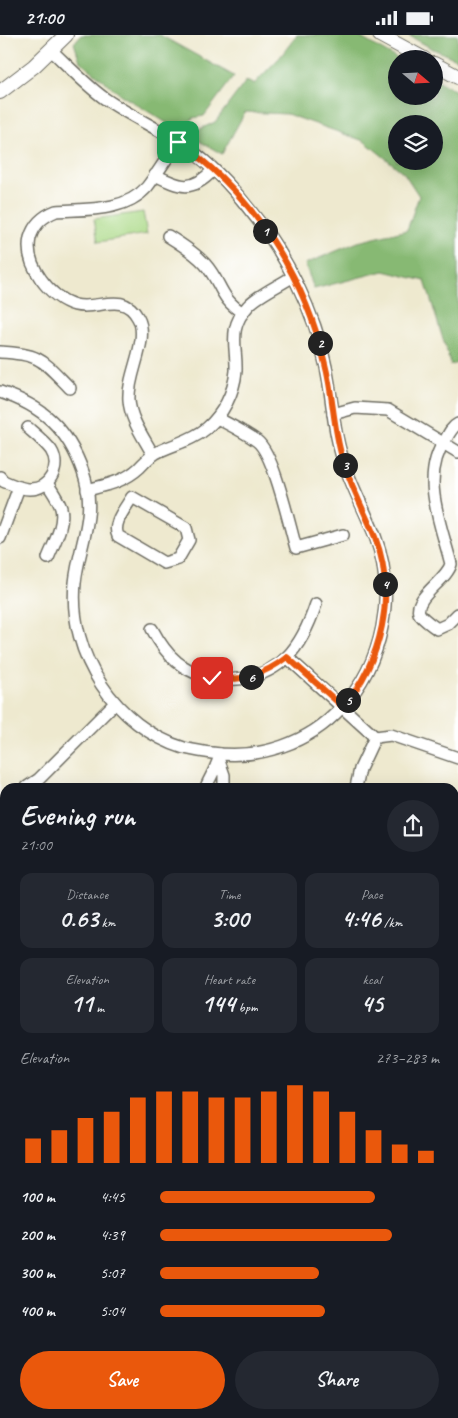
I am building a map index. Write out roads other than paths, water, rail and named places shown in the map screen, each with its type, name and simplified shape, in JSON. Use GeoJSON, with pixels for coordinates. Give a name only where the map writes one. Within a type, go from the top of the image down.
{"type":"FeatureCollection","features":[{"type":"Feature","properties":{"kind":"main road"},"geometry":{"type":"LineString","coordinates":[[0,92],[51,50],[66,35]]}},
{"type":"Feature","properties":{"kind":"main road"},"geometry":{"type":"LineString","coordinates":[[380,35],[408,50]]}},
{"type":"Feature","properties":{"kind":"main road"},"geometry":{"type":"LineString","coordinates":[[443,69],[458,77]]}},
{"type":"Feature","properties":{"kind":"street"},"geometry":{"type":"LineString","coordinates":[[0,392],[21,399],[34,406],[64,435],[76,454],[85,478],[89,506],[87,531],[79,559],[75,584],[77,623],[84,653],[98,681],[124,713],[161,738],[184,748],[219,758],[256,753],[284,746],[311,733],[343,707],[361,682],[375,654],[384,615],[385,586],[381,559],[375,538],[347,471],[336,437],[326,365],[317,332],[305,302],[279,252],[251,211],[214,170],[192,151],[103,97],[51,50]]}},
{"type":"Feature","properties":{"kind":"street"},"geometry":{"type":"LineString","coordinates":[[153,455],[129,406],[130,386],[142,332],[137,316],[125,305],[118,303],[87,307],[75,305],[62,299],[40,277],[29,247],[31,234],[35,226],[56,211],[121,204],[140,193],[178,142]]}},
{"type":"Feature","properties":{"kind":"street"},"geometry":{"type":"LineString","coordinates":[[155,175],[184,187],[203,180],[214,170]]}},
{"type":"Feature","properties":{"kind":"street"},"geometry":{"type":"LineString","coordinates":[[168,236],[196,255],[206,265],[228,302],[243,313]]}},
{"type":"Feature","properties":{"kind":"street"},"geometry":{"type":"LineString","coordinates":[[87,490],[120,481],[153,455],[197,435],[217,418],[234,384],[236,370],[235,334],[243,313],[249,305],[292,277]]}},
{"type":"Feature","properties":{"kind":"street"},"geometry":{"type":"LineString","coordinates":[[0,352],[31,355],[39,358],[70,388]]}},
{"type":"Feature","properties":{"kind":"street"},"geometry":{"type":"LineString","coordinates":[[333,414],[356,408],[388,410],[458,453]]}},
{"type":"Feature","properties":{"kind":"street"},"geometry":{"type":"LineString","coordinates":[[217,418],[258,441],[265,449],[272,463],[296,548],[343,535]]}},
{"type":"Feature","properties":{"kind":"street"},"geometry":{"type":"LineString","coordinates":[[458,424],[443,443],[435,464],[432,490],[451,564],[450,569],[420,601],[419,611],[420,615],[437,629],[448,624],[458,614]]}},
{"type":"Feature","properties":{"kind":"street"},"geometry":{"type":"LineString","coordinates":[[1,479],[18,487],[36,489],[47,483],[54,471],[54,459],[51,450],[28,428]]}},
{"type":"Feature","properties":{"kind":"street"},"geometry":{"type":"LineString","coordinates":[[120,481],[128,496],[132,497],[186,528],[189,540],[178,559],[164,563],[118,536],[117,522],[132,497]]}},
{"type":"Feature","properties":{"kind":"street"},"geometry":{"type":"LineString","coordinates":[[47,483],[60,506],[62,514],[60,527],[48,558]]}},
{"type":"Feature","properties":{"kind":"street"},"geometry":{"type":"LineString","coordinates":[[0,538],[18,487]]}},
{"type":"Feature","properties":{"kind":"street"},"geometry":{"type":"LineString","coordinates":[[152,629],[167,652],[177,662],[199,674],[225,680],[252,677],[275,667],[287,657],[305,630],[316,604]]}},
{"type":"Feature","properties":{"kind":"street"},"geometry":{"type":"LineString","coordinates":[[287,657],[375,737]]}},
{"type":"Feature","properties":{"kind":"street"},"geometry":{"type":"LineString","coordinates":[[34,783],[40,779],[115,703]]}},
{"type":"Feature","properties":{"kind":"street"},"geometry":{"type":"LineString","coordinates":[[375,737],[390,735],[458,758]]}},
{"type":"Feature","properties":{"kind":"street"},"geometry":{"type":"LineString","coordinates":[[357,783],[360,769],[375,737]]}},
{"type":"Feature","properties":{"kind":"street"},"geometry":{"type":"LineString","coordinates":[[208,783],[219,758]]}},
{"type":"Feature","properties":{"kind":"street"},"geometry":{"type":"LineString","coordinates":[[219,758],[224,775],[224,783]]}}]}
